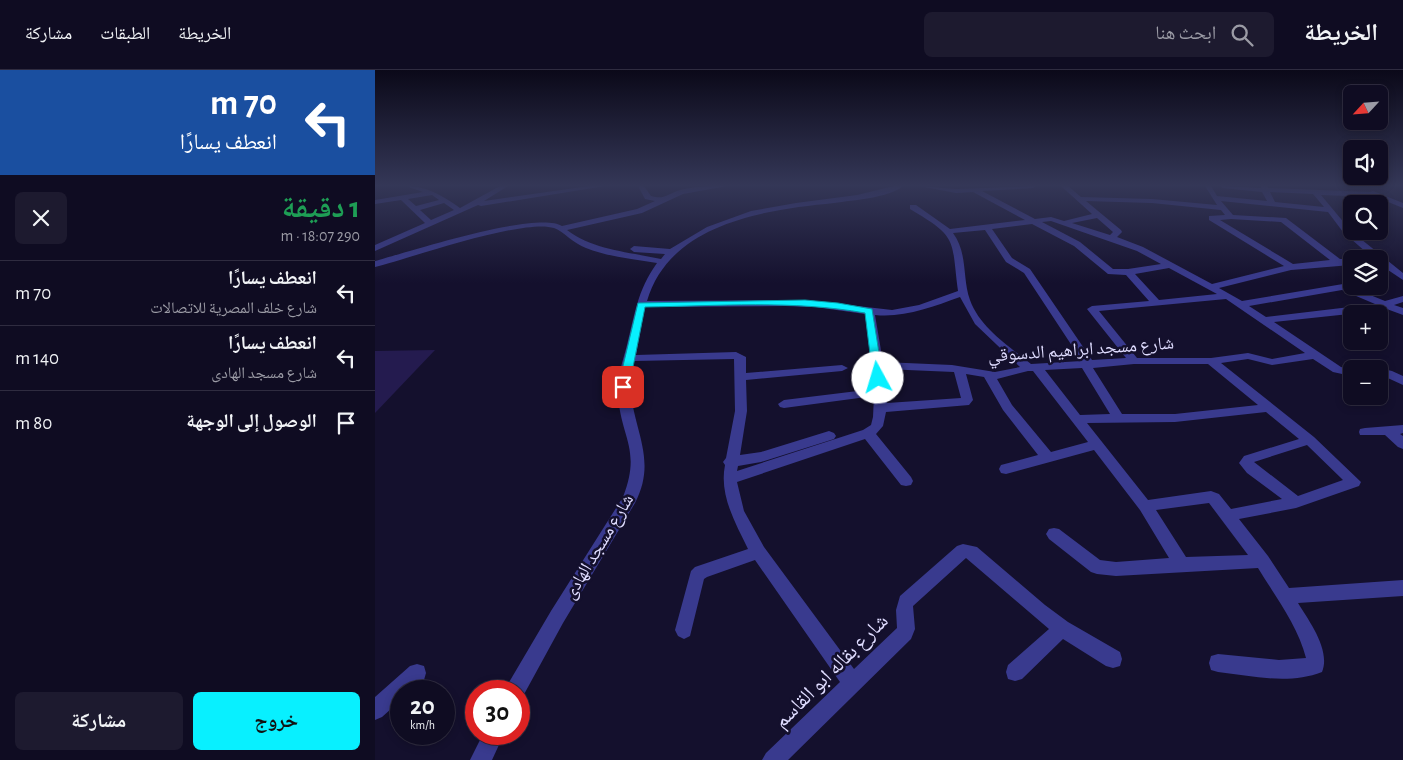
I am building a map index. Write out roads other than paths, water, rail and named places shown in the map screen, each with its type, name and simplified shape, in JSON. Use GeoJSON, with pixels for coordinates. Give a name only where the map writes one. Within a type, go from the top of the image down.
{"type":"FeatureCollection","features":[{"type":"Feature","properties":{"kind":"street"},"geometry":{"type":"LineString","coordinates":[[424,218],[431,224]]}},
{"type":"Feature","properties":{"kind":"street"},"geometry":{"type":"LineString","coordinates":[[375,248],[444,218]]}},
{"type":"Feature","properties":{"kind":"street"},"geometry":{"type":"LineString","coordinates":[[561,228],[610,218]]}},
{"type":"Feature","properties":{"kind":"street"},"geometry":{"type":"LineString","coordinates":[[504,229],[539,224],[551,225],[561,228],[575,240],[590,247],[667,257],[714,228],[741,218]]}},
{"type":"Feature","properties":{"kind":"street"},"geometry":{"type":"LineString","coordinates":[[930,218],[950,231],[955,239],[961,263],[963,293],[974,316],[1033,368],[1079,419],[1145,506],[1182,564]]}},
{"type":"Feature","properties":{"kind":"street"},"geometry":{"type":"LineString","coordinates":[[1030,218],[1077,244],[1107,270],[1115,273],[1172,266]]}},
{"type":"Feature","properties":{"kind":"street"},"geometry":{"type":"LineString","coordinates":[[1063,223],[1084,218]]}},
{"type":"Feature","properties":{"kind":"street"},"geometry":{"type":"LineString","coordinates":[[1102,218],[1119,230],[1111,238]]}},
{"type":"Feature","properties":{"kind":"street"},"geometry":{"type":"LineString","coordinates":[[1212,218],[1291,267]]}},
{"type":"Feature","properties":{"kind":"street"},"geometry":{"type":"LineString","coordinates":[[1252,218],[1283,220],[1338,262]]}},
{"type":"Feature","properties":{"kind":"street"},"geometry":{"type":"LineString","coordinates":[[1337,218],[1346,230],[1369,250]]}},
{"type":"Feature","properties":{"kind":"street"},"geometry":{"type":"LineString","coordinates":[[950,231],[1051,219],[1131,245],[1228,296],[1343,372]]}},
{"type":"Feature","properties":{"kind":"street"},"geometry":{"type":"LineString","coordinates":[[375,264],[522,223],[540,221],[562,222],[589,239],[602,244],[667,257]]}},
{"type":"Feature","properties":{"kind":"street"},"geometry":{"type":"LineString","coordinates":[[987,227],[1009,260],[1027,271],[1088,365],[1119,419]]}},
{"type":"Feature","properties":{"kind":"street"},"geometry":{"type":"LineString","coordinates":[[375,242],[389,242]]}},
{"type":"Feature","properties":{"kind":"street","name":"شارع مسجد الهادى"},"geometry":{"type":"LineString","coordinates":[[521,680],[557,617],[630,499],[636,482],[639,466],[623,394],[624,380],[641,304],[648,286],[667,257]]}},
{"type":"Feature","properties":{"kind":"street"},"geometry":{"type":"LineString","coordinates":[[1211,287],[1291,267],[1343,262]]}},
{"type":"Feature","properties":{"kind":"street"},"geometry":{"type":"LineString","coordinates":[[1388,266],[1403,277]]}},
{"type":"Feature","properties":{"kind":"street"},"geometry":{"type":"LineString","coordinates":[[1128,272],[1157,303]]}},
{"type":"Feature","properties":{"kind":"street"},"geometry":{"type":"LineString","coordinates":[[1241,304],[1343,286],[1385,305],[1403,299]]}},
{"type":"Feature","properties":{"kind":"street"},"geometry":{"type":"LineString","coordinates":[[641,304],[805,303],[882,313],[907,310],[963,293]]}},
{"type":"Feature","properties":{"kind":"street"},"geometry":{"type":"LineString","coordinates":[[1134,362],[1091,310],[1228,296]]}},
{"type":"Feature","properties":{"kind":"street"},"geometry":{"type":"LineString","coordinates":[[1388,306],[1403,312]]}},
{"type":"Feature","properties":{"kind":"street"},"geometry":{"type":"LineString","coordinates":[[729,479],[868,433],[877,426],[880,408],[879,392],[869,311]]}},
{"type":"Feature","properties":{"kind":"street"},"geometry":{"type":"LineString","coordinates":[[1266,320],[1343,312]]}},
{"type":"Feature","properties":{"kind":"street"},"geometry":{"type":"LineString","coordinates":[[630,358],[736,355],[740,357],[741,411],[730,462],[729,479],[737,511],[758,552],[853,684]]}},
{"type":"Feature","properties":{"kind":"street","name":"شارع مسجد ابراهيم الدسوقي"},"geometry":{"type":"LineString","coordinates":[[877,365],[959,369],[989,376],[1033,368],[1134,362],[1211,361],[1248,356],[1275,362],[1316,355]]}},
{"type":"Feature","properties":{"kind":"street"},"geometry":{"type":"LineString","coordinates":[[1211,361],[1309,440],[1354,482],[1296,502],[1229,515]]}},
{"type":"Feature","properties":{"kind":"street"},"geometry":{"type":"LineString","coordinates":[[740,377],[842,368]]}},
{"type":"Feature","properties":{"kind":"street"},"geometry":{"type":"LineString","coordinates":[[880,408],[965,402],[967,400],[959,369]]}},
{"type":"Feature","properties":{"kind":"street"},"geometry":{"type":"LineString","coordinates":[[1388,373],[1403,381]]}},
{"type":"Feature","properties":{"kind":"street"},"geometry":{"type":"LineString","coordinates":[[989,376],[1007,407],[1047,457]]}},
{"type":"Feature","properties":{"kind":"street"},"geometry":{"type":"LineString","coordinates":[[784,404],[879,392]]}},
{"type":"Feature","properties":{"kind":"street"},"geometry":{"type":"LineString","coordinates":[[1079,419],[1196,416],[1269,408]]}},
{"type":"Feature","properties":{"kind":"street"},"geometry":{"type":"LineString","coordinates":[[1388,430],[1403,444]]}},
{"type":"Feature","properties":{"kind":"street"},"geometry":{"type":"LineString","coordinates":[[1365,432],[1403,430]]}},
{"type":"Feature","properties":{"kind":"street"},"geometry":{"type":"LineString","coordinates":[[868,433],[906,481]]}},
{"type":"Feature","properties":{"kind":"street"},"geometry":{"type":"LineString","coordinates":[[730,462],[761,457],[829,436]]}},
{"type":"Feature","properties":{"kind":"street"},"geometry":{"type":"LineString","coordinates":[[1296,502],[1246,463],[1249,459],[1309,440]]}},
{"type":"Feature","properties":{"kind":"street"},"geometry":{"type":"LineString","coordinates":[[1006,469],[1098,444]]}},
{"type":"Feature","properties":{"kind":"street"},"geometry":{"type":"LineString","coordinates":[[1145,506],[1211,497],[1218,500],[1262,561],[1316,654],[1315,665],[1291,669],[1218,663]]}},
{"type":"Feature","properties":{"kind":"street"},"geometry":{"type":"LineString","coordinates":[[1054,534],[1097,567],[1116,569],[1262,561]]}},
{"type":"Feature","properties":{"kind":"street"},"geometry":{"type":"LineString","coordinates":[[684,630],[697,576],[701,572],[758,552]]}},
{"type":"Feature","properties":{"kind":"street","name":"شارع بقاله ابو القاسم"},"geometry":{"type":"LineString","coordinates":[[773,760],[905,633],[907,626],[903,609],[906,602],[963,552],[971,552],[1039,612],[1113,659]]}},
{"type":"Feature","properties":{"kind":"street"},"geometry":{"type":"LineString","coordinates":[[1284,596],[1403,588]]}},
{"type":"Feature","properties":{"kind":"street"},"geometry":{"type":"LineString","coordinates":[[1015,672],[1062,628]]}},
{"type":"Feature","properties":{"kind":"street"},"geometry":{"type":"LineString","coordinates":[[375,710],[417,672]]}},
{"type":"Feature","properties":{"kind":"street"},"geometry":{"type":"LineString","coordinates":[[481,760],[488,745]]}}]}
